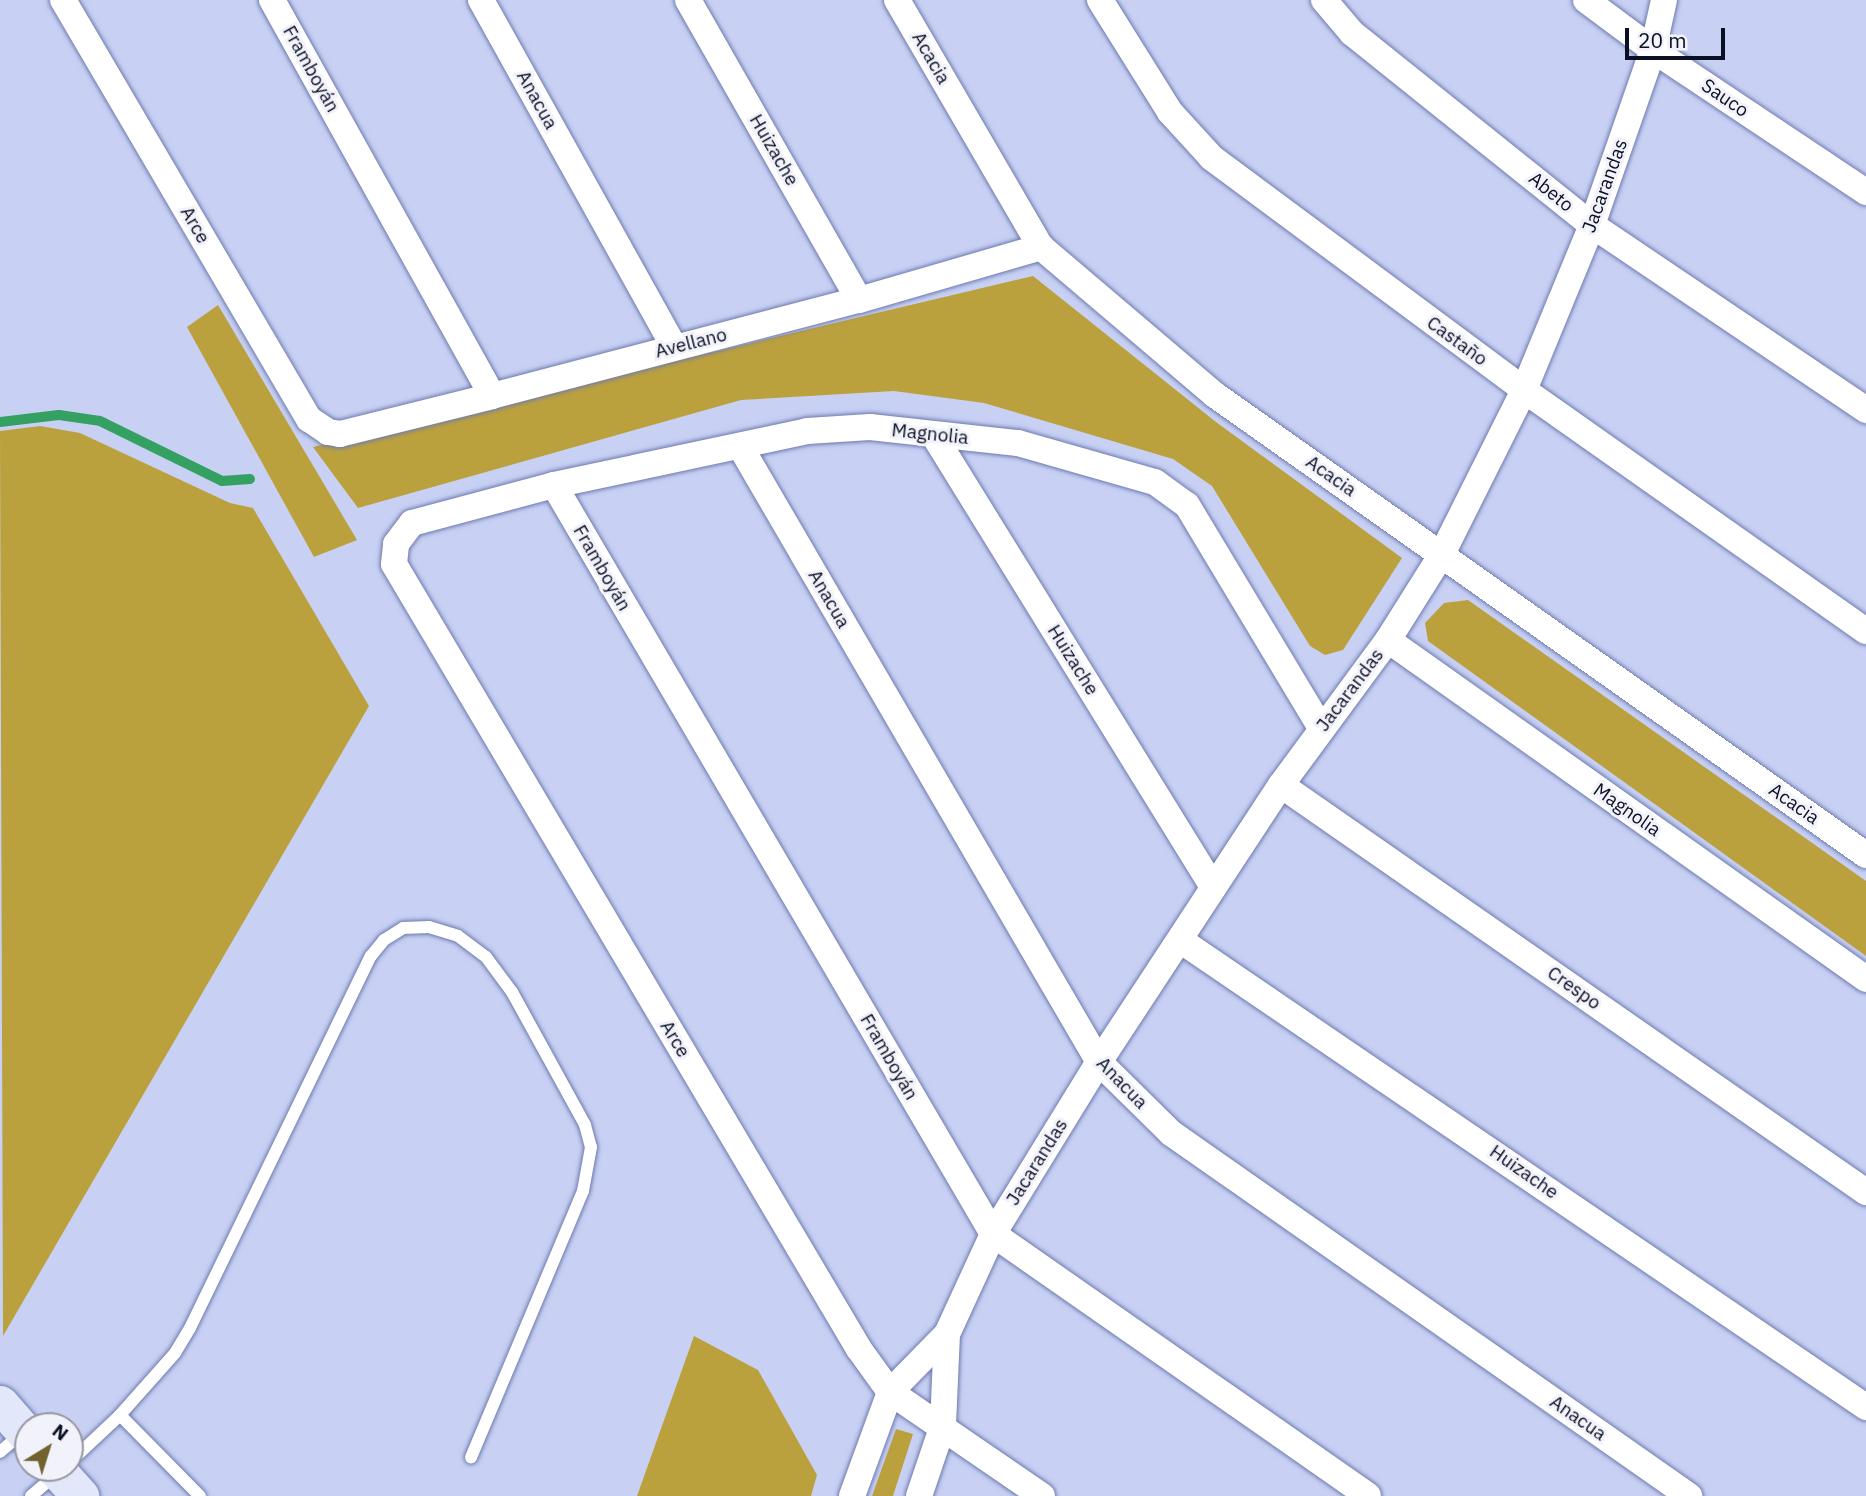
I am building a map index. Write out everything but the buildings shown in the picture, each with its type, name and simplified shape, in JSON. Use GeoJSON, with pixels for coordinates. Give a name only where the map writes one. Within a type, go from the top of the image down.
{"type":"FeatureCollection","features":[{"type":"Feature","properties":{"kind":"main road"},"geometry":{"type":"LineString","coordinates":[[0,1404],[14,1434]]}},
{"type":"Feature","properties":{"kind":"street","name":"Arce"},"geometry":{"type":"LineString","coordinates":[[62,0],[309,419],[327,432],[340,434]]}},
{"type":"Feature","properties":{"kind":"street","name":"Framboyán"},"geometry":{"type":"LineString","coordinates":[[272,0],[492,396]]}},
{"type":"Feature","properties":{"kind":"street","name":"Anacua"},"geometry":{"type":"LineString","coordinates":[[481,0],[674,347]]}},
{"type":"Feature","properties":{"kind":"street","name":"Huizache"},"geometry":{"type":"LineString","coordinates":[[688,0],[859,300]]}},
{"type":"Feature","properties":{"kind":"street","name":"Acacia"},"geometry":{"type":"LineString","coordinates":[[897,0],[1041,247],[1215,395],[1866,855]]}},
{"type":"Feature","properties":{"kind":"street","name":"Castaño"},"geometry":{"type":"LineString","coordinates":[[1100,0],[1170,112],[1212,158],[1524,390],[1866,631]]}},
{"type":"Feature","properties":{"kind":"street","name":"Abeto"},"geometry":{"type":"LineString","coordinates":[[1324,0],[1352,33],[1592,225],[1866,410]]}},
{"type":"Feature","properties":{"kind":"street","name":"Sauco"},"geometry":{"type":"LineString","coordinates":[[1586,0],[1653,50],[1866,192]]}},
{"type":"Feature","properties":{"kind":"street","name":"Jacarandas"},"geometry":{"type":"LineString","coordinates":[[890,1392],[947,1334],[993,1234],[1099,1062],[1281,785],[1388,640],[1442,554],[1524,390],[1592,225],[1653,50],[1664,0]]}},
{"type":"Feature","properties":{"kind":"street","name":"Avellano"},"geometry":{"type":"LineString","coordinates":[[340,434],[859,300],[1041,247]]}},
{"type":"Feature","properties":{"kind":"street","name":"Magnolia"},"geometry":{"type":"LineString","coordinates":[[412,523],[554,485],[807,431],[870,427],[1018,443],[1155,482],[1173,492],[1200,524],[1321,728]]}},
{"type":"Feature","properties":{"kind":"street","name":"Huizache"},"geometry":{"type":"LineString","coordinates":[[933,434],[1213,887]]}},
{"type":"Feature","properties":{"kind":"street","name":"Anacua"},"geometry":{"type":"LineString","coordinates":[[740,446],[1099,1062],[1171,1133],[1689,1496]]}},
{"type":"Feature","properties":{"kind":"street","name":"Framboyán"},"geometry":{"type":"LineString","coordinates":[[554,485],[993,1234],[1368,1496]]}},
{"type":"Feature","properties":{"kind":"street","name":"Arce"},"geometry":{"type":"LineString","coordinates":[[412,523],[396,544],[394,564],[846,1329],[890,1392],[1042,1496]]}},
{"type":"Feature","properties":{"kind":"street","name":"Magnolia"},"geometry":{"type":"LineString","coordinates":[[1388,640],[1866,979]]}},
{"type":"Feature","properties":{"kind":"street","name":"Crespo"},"geometry":{"type":"LineString","coordinates":[[1281,785],[1866,1192]]}},
{"type":"Feature","properties":{"kind":"street","name":"Huizache"},"geometry":{"type":"LineString","coordinates":[[1180,940],[1866,1408]]}},
{"type":"Feature","properties":{"kind":"street","name":"Jacarandas"},"geometry":{"type":"LineString","coordinates":[[919,1496],[943,1426],[947,1334]]}},
{"type":"Feature","properties":{"kind":"street"},"geometry":{"type":"LineString","coordinates":[[852,1496],[890,1392]]}},
{"type":"Feature","properties":{"kind":"lane"},"geometry":{"type":"LineString","coordinates":[[84,1454],[120,1415],[190,1328],[371,956],[384,940],[403,928],[429,927],[458,936],[486,957],[505,983],[585,1125],[591,1147],[583,1191],[471,1457]]}},
{"type":"Feature","properties":{"kind":"lane"},"geometry":{"type":"LineString","coordinates":[[120,1415],[200,1496]]}},
{"type":"Feature","properties":{"kind":"lane"},"geometry":{"type":"LineString","coordinates":[[31,1496],[52,1482]]}},
{"type":"Feature","properties":{"kind":"shaded area"},"geometry":{"type":"Polygon","coordinates":[[[1033,276],[1216,422],[1402,558],[1343,650],[1325,655],[1310,646],[1212,486],[1173,459],[984,403],[894,391],[741,400],[358,508],[313,447],[1033,276]]]}},
{"type":"Feature","properties":{"kind":"shaded area"},"geometry":{"type":"Polygon","coordinates":[[[218,305],[357,540],[314,557],[187,327],[218,305]]]}},
{"type":"Feature","properties":{"kind":"shaded area"},"geometry":{"type":"Polygon","coordinates":[[[40,426],[80,433],[230,503],[253,508],[369,706],[3,1336],[0,431],[40,426]]]}},
{"type":"Feature","properties":{"kind":"shaded area"},"geometry":{"type":"Polygon","coordinates":[[[1468,600],[1866,881],[1866,956],[1428,641],[1425,623],[1444,603],[1468,600]]]}},
{"type":"Feature","properties":{"kind":"shaded area"},"geometry":{"type":"Polygon","coordinates":[[[694,1336],[758,1370],[817,1475],[811,1496],[637,1496],[694,1336]]]}},
{"type":"Feature","properties":{"kind":"shaded area"},"geometry":{"type":"Polygon","coordinates":[[[896,1429],[913,1434],[893,1496],[872,1496],[896,1429]]]}},
{"type":"Feature","properties":{"kind":"waterway"},"geometry":{"type":"LineString","coordinates":[[0,422],[59,415],[100,421],[222,481],[250,479]]}}]}
